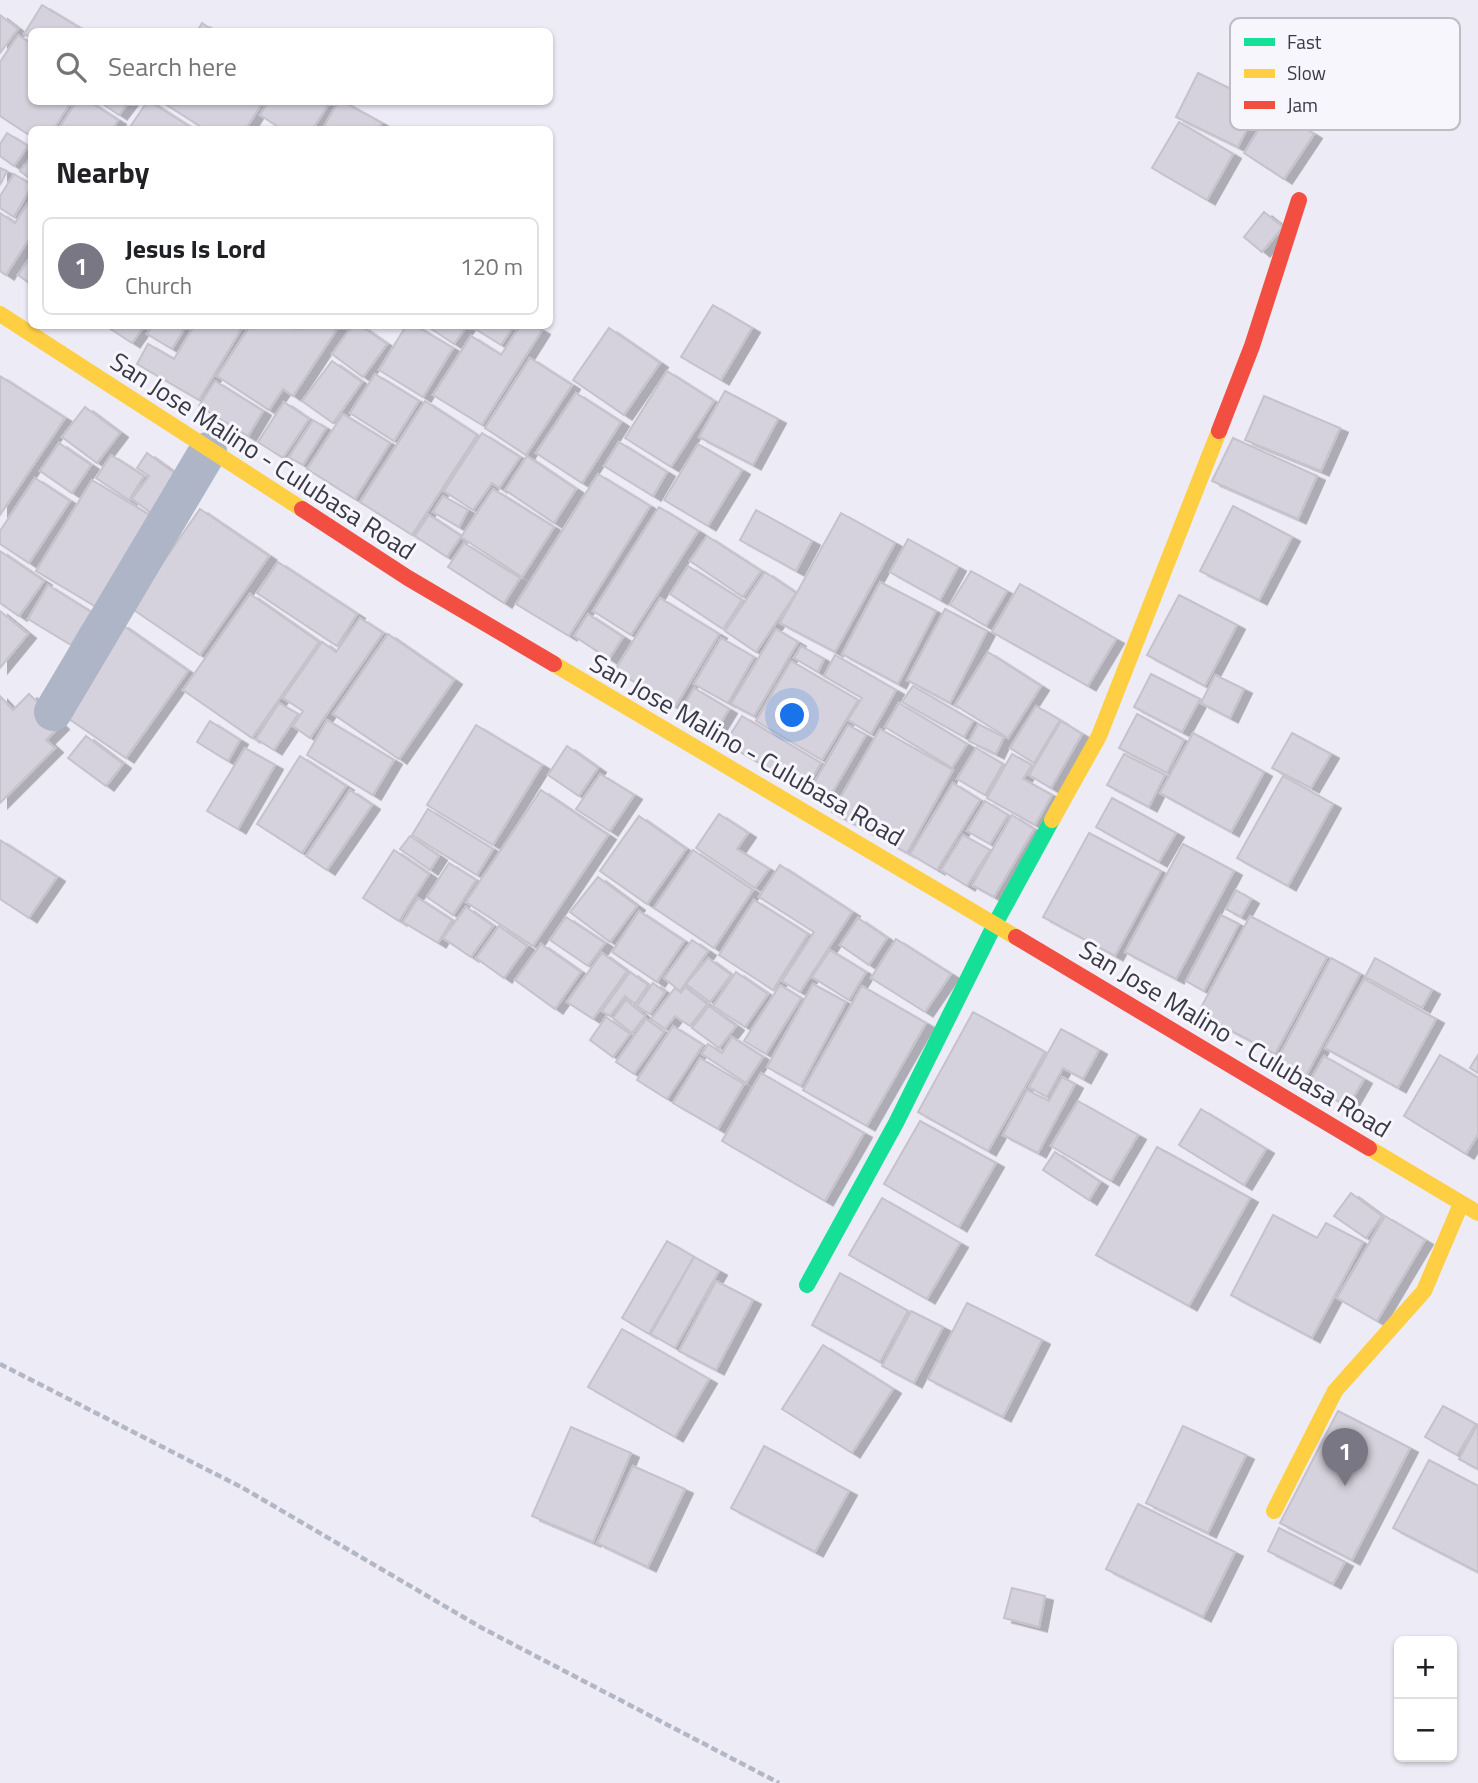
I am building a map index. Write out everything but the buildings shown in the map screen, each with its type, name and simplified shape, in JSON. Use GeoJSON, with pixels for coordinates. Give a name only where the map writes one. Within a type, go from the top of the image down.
{"type":"FeatureCollection","features":[{"type":"Feature","properties":{"kind":"street"},"geometry":{"type":"LineString","coordinates":[[807,1285],[896,1123],[995,924],[1099,736],[1252,346],[1299,200]]}},
{"type":"Feature","properties":{"kind":"street","name":"San Jose Malino - Culubasa Road"},"geometry":{"type":"LineString","coordinates":[[0,314],[408,578],[1478,1213]]}},
{"type":"Feature","properties":{"kind":"street"},"geometry":{"type":"LineString","coordinates":[[53,712],[208,451]]}},
{"type":"Feature","properties":{"kind":"street"},"geometry":{"type":"LineString","coordinates":[[1274,1511],[1335,1391],[1424,1290],[1461,1204]]}},
{"type":"Feature","properties":{"kind":"path"},"geometry":{"type":"LineString","coordinates":[[0,1364],[243,1488],[482,1628],[779,1783]]}},
{"type":"Feature","properties":{"kind":"traffic: fast"},"geometry":{"type":"LineString","coordinates":[[807,1285],[896,1123],[995,924],[1052,820]]}},
{"type":"Feature","properties":{"kind":"traffic: slow"},"geometry":{"type":"LineString","coordinates":[[0,314],[302,509]]}},
{"type":"Feature","properties":{"kind":"traffic: slow"},"geometry":{"type":"LineString","coordinates":[[1052,820],[1099,736],[1219,431]]}},
{"type":"Feature","properties":{"kind":"traffic: slow"},"geometry":{"type":"LineString","coordinates":[[554,664],[1016,937]]}},
{"type":"Feature","properties":{"kind":"traffic: slow"},"geometry":{"type":"LineString","coordinates":[[1369,1148],[1478,1213]]}},
{"type":"Feature","properties":{"kind":"traffic: slow"},"geometry":{"type":"LineString","coordinates":[[1274,1511],[1335,1391],[1424,1291],[1461,1204]]}},
{"type":"Feature","properties":{"kind":"traffic: jam"},"geometry":{"type":"LineString","coordinates":[[1219,431],[1252,346],[1299,200]]}},
{"type":"Feature","properties":{"kind":"traffic: jam"},"geometry":{"type":"LineString","coordinates":[[302,509],[408,578],[554,664]]}},
{"type":"Feature","properties":{"kind":"traffic: jam"},"geometry":{"type":"LineString","coordinates":[[1016,937],[1369,1148]]}},
{"type":"Feature","properties":{"kind":"place","name":"Jesus Is Lord"},"geometry":{"type":"Point","coordinates":[1345,1486]}}]}
